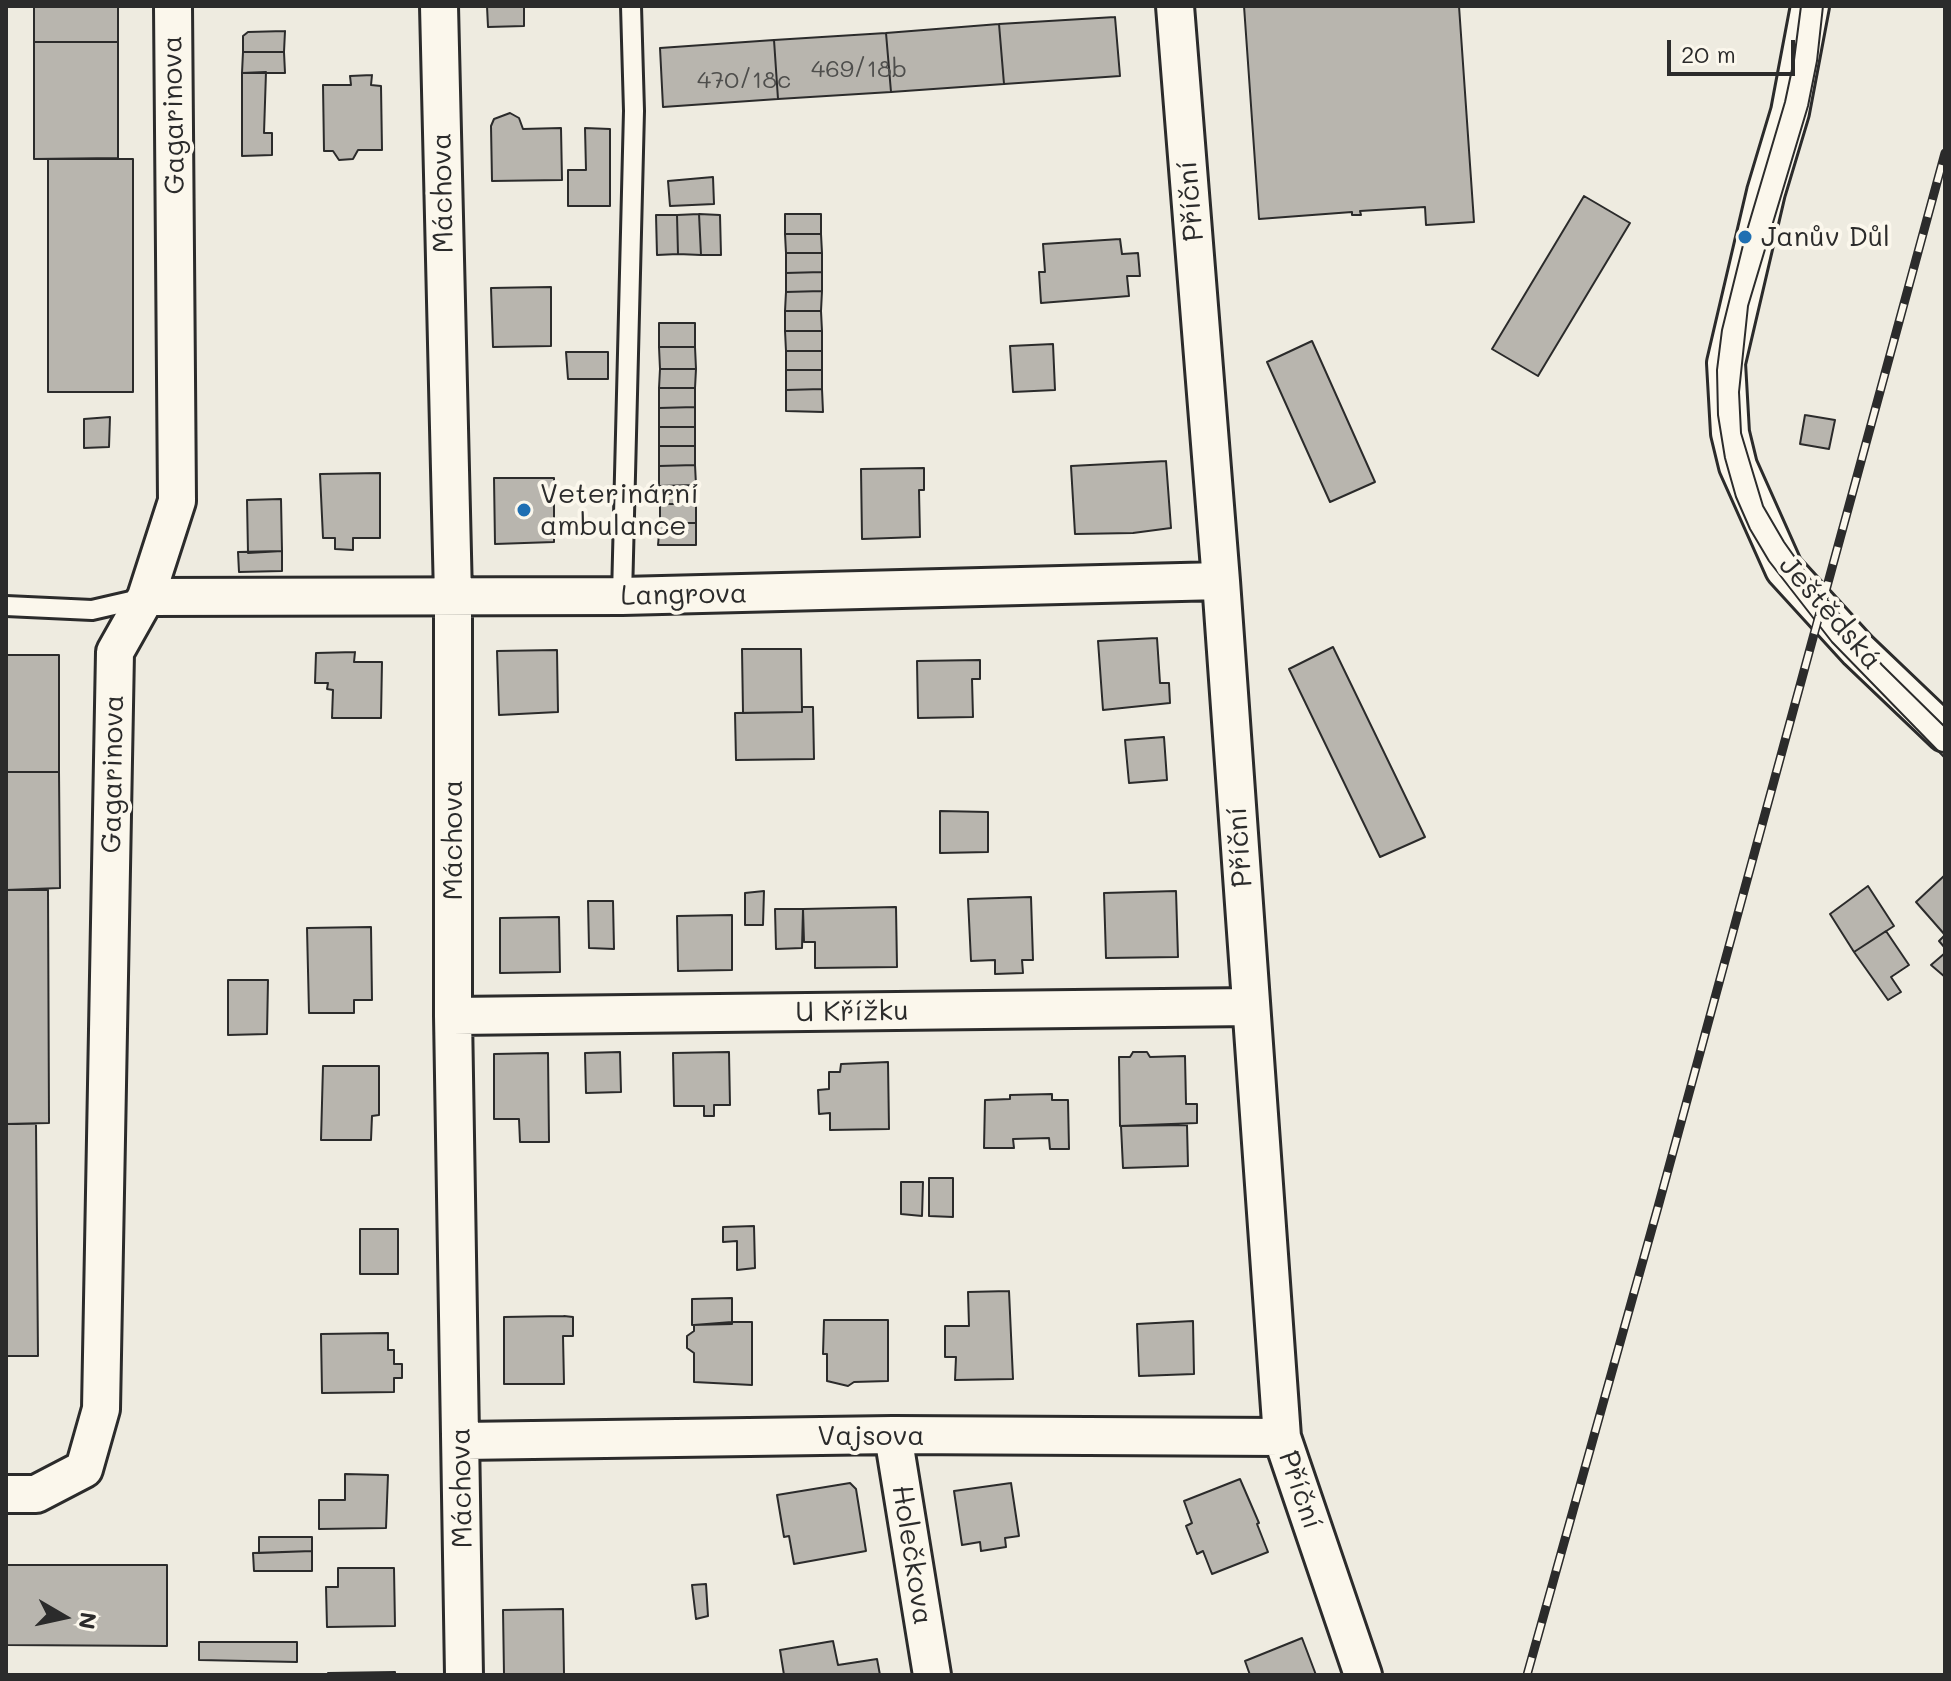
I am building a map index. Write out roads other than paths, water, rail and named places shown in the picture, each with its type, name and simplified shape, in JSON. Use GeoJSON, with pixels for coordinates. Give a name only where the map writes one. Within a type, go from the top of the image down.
{"type":"FeatureCollection","features":[{"type":"Feature","properties":{"kind":"street","name":"Gagarinova"},"geometry":{"type":"LineString","coordinates":[[6,1494],[36,1494],[84,1469],[101,1409],[115,652],[146,597],[177,501],[173,6]]}},
{"type":"Feature","properties":{"kind":"street","name":"Máchova"},"geometry":{"type":"LineString","coordinates":[[439,6],[453,596],[453,1016],[464,1675]]}},
{"type":"Feature","properties":{"kind":"street","name":"Příční"},"geometry":{"type":"LineString","coordinates":[[1175,6],[1221,581],[1282,1437],[1363,1675]]}},
{"type":"Feature","properties":{"kind":"street","name":"Ještědská"},"geometry":{"type":"LineString","coordinates":[[1810,6],[1790,112],[1766,192],[1726,363],[1730,433],[1738,466],[1784,569],[1858,650],[1945,733]]}},
{"type":"Feature","properties":{"kind":"street","name":"Langrova"},"geometry":{"type":"LineString","coordinates":[[146,597],[622,596],[1221,581]]}},
{"type":"Feature","properties":{"kind":"street","name":"U Křížku"},"geometry":{"type":"LineString","coordinates":[[453,1016],[1251,1007]]}},
{"type":"Feature","properties":{"kind":"street","name":"Vajsova"},"geometry":{"type":"LineString","coordinates":[[461,1441],[893,1435],[1282,1437]]}},
{"type":"Feature","properties":{"kind":"street","name":"Holečkova"},"geometry":{"type":"LineString","coordinates":[[893,1435],[932,1675]]}},
{"type":"Feature","properties":{"kind":"lane"},"geometry":{"type":"LineString","coordinates":[[622,596],[634,111],[631,6]]}},
{"type":"Feature","properties":{"kind":"lane"},"geometry":{"type":"LineString","coordinates":[[6,606],[92,610],[146,597]]}},
{"type":"Feature","properties":{"kind":"tram line"},"geometry":{"type":"LineString","coordinates":[[1801,6],[1785,102],[1745,237],[1722,330],[1717,370],[1718,415],[1725,458],[1736,497],[1769,561],[1832,642],[1945,758]]}},
{"type":"Feature","properties":{"kind":"tram line"},"geometry":{"type":"LineString","coordinates":[[1823,6],[1808,106],[1748,306],[1739,392],[1741,433],[1763,506],[1784,542],[1813,583],[1882,665],[1945,727]]}},
{"type":"Feature","properties":{"kind":"railway"},"geometry":{"type":"LineString","coordinates":[[1527,1675],[1945,153]]}},
{"type":"Feature","properties":{"kind":"place","name":"Janův Důl"},"geometry":{"type":"Point","coordinates":[1745,237]}},
{"type":"Feature","properties":{"kind":"place","name":"Veterinární ambulance"},"geometry":{"type":"Point","coordinates":[524,510]}}]}
